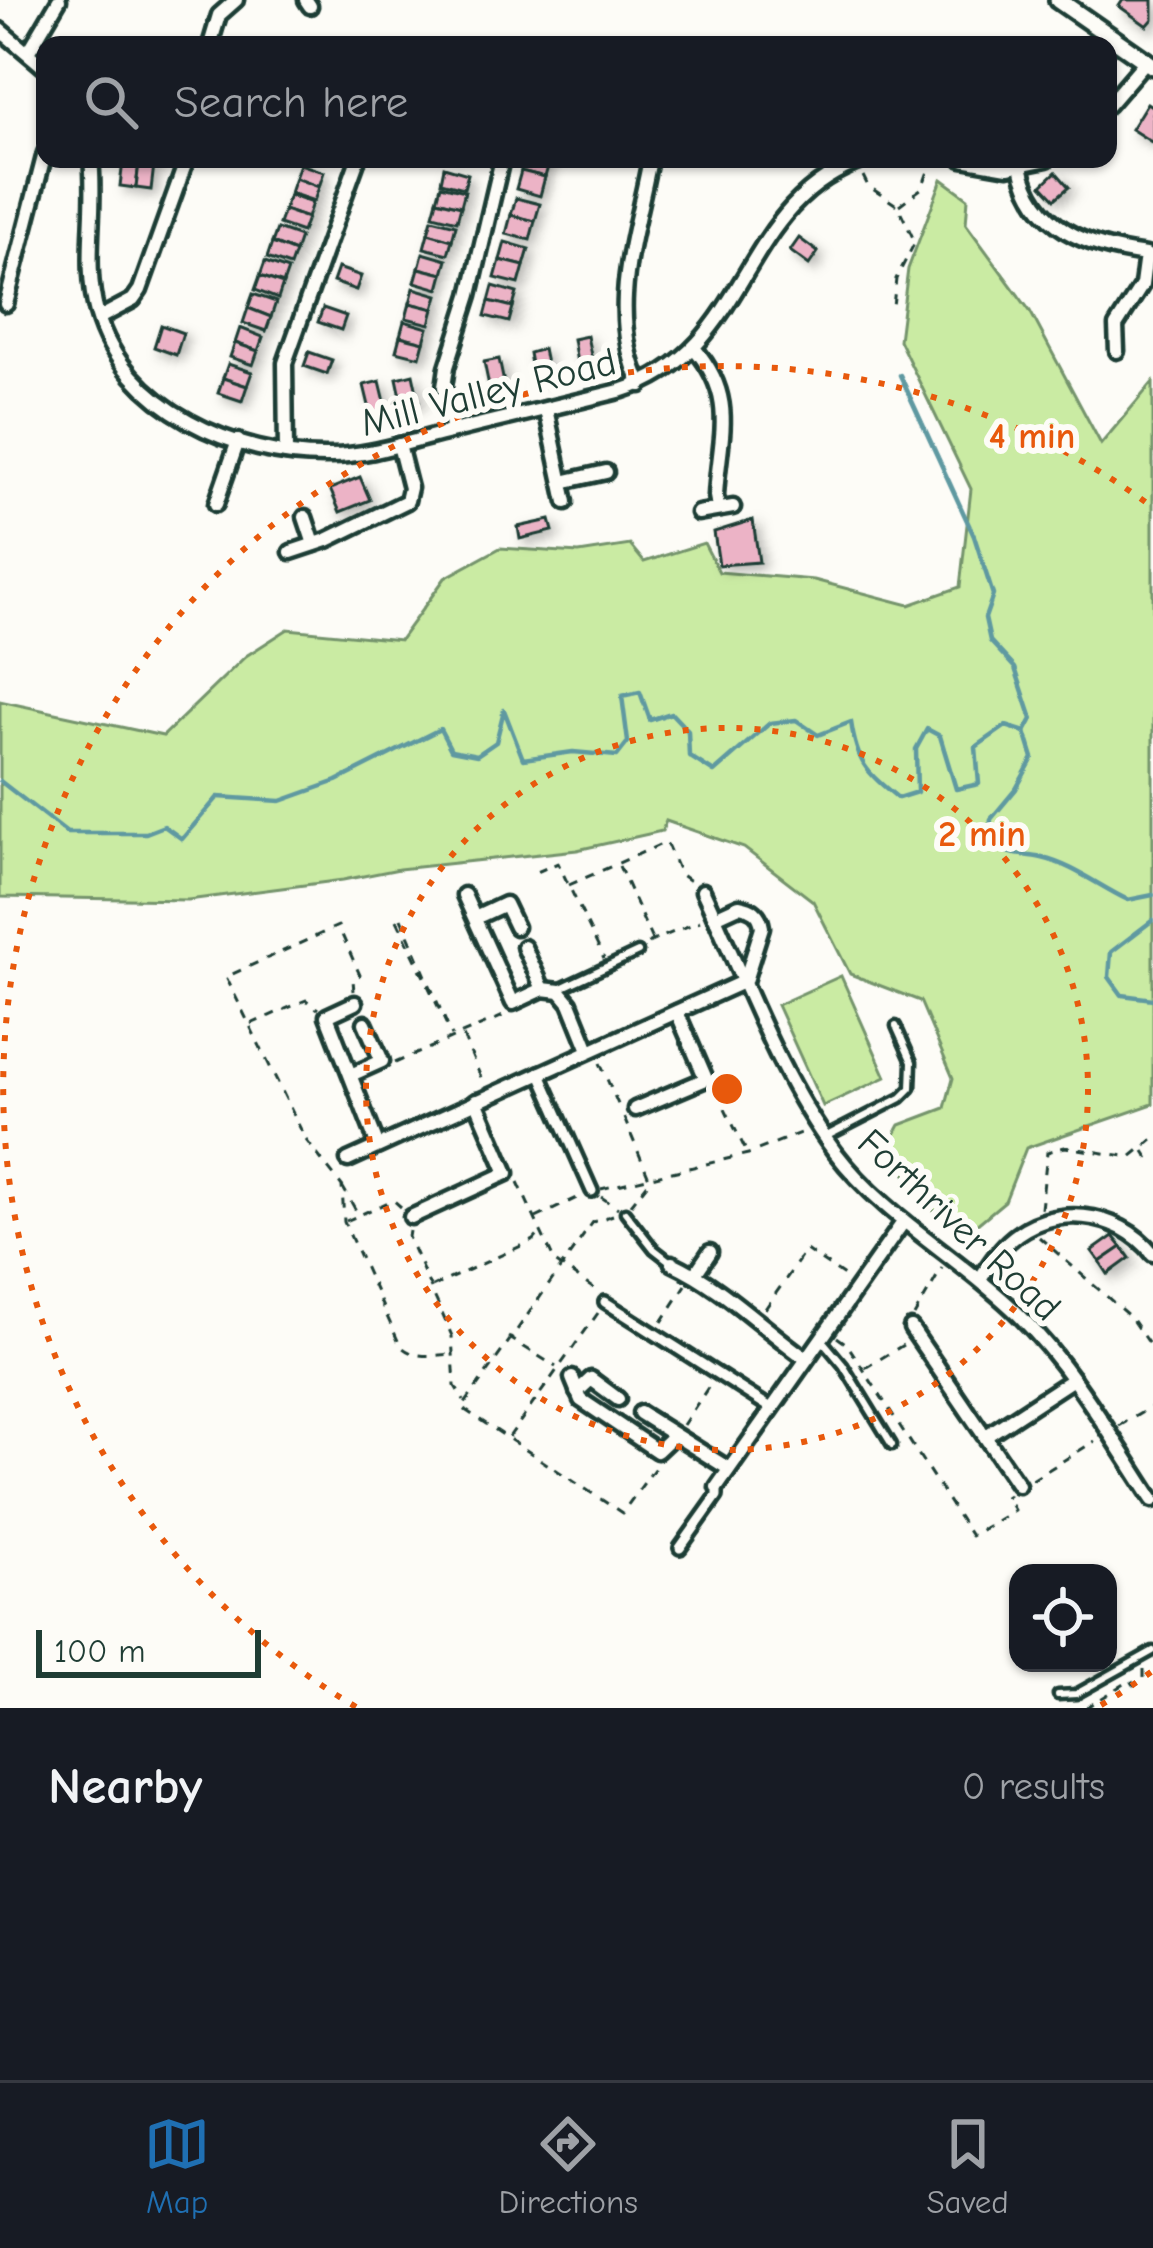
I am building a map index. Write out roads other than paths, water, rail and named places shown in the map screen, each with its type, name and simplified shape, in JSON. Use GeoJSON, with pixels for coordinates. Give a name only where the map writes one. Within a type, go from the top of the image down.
{"type":"FeatureCollection","features":[{"type":"Feature","properties":{"kind":"street"},"geometry":{"type":"LineString","coordinates":[[38,36],[59,0]]}},
{"type":"Feature","properties":{"kind":"street"},"geometry":{"type":"LineString","coordinates":[[213,36],[219,15],[236,0]]}},
{"type":"Feature","properties":{"kind":"street"},"geometry":{"type":"LineString","coordinates":[[1058,0],[1109,36]]}},
{"type":"Feature","properties":{"kind":"street"},"geometry":{"type":"LineString","coordinates":[[0,30],[36,58]]}},
{"type":"Feature","properties":{"kind":"street"},"geometry":{"type":"LineString","coordinates":[[29,51],[36,39]]}},
{"type":"Feature","properties":{"kind":"street"},"geometry":{"type":"LineString","coordinates":[[1117,41],[1149,64],[1117,96]]}},
{"type":"Feature","properties":{"kind":"street"},"geometry":{"type":"LineString","coordinates":[[5,304],[7,265],[40,168]]}},
{"type":"Feature","properties":{"kind":"street","name":"Mill Valley Road"},"geometry":{"type":"LineString","coordinates":[[92,168],[88,269],[111,348],[136,382],[200,428],[238,441],[286,453],[352,455],[641,385],[695,349],[710,333],[765,239],[794,200],[819,180],[852,168]]}},
{"type":"Feature","properties":{"kind":"street"},"geometry":{"type":"LineString","coordinates":[[99,318],[133,300],[140,290],[185,168]]}},
{"type":"Feature","properties":{"kind":"street"},"geometry":{"type":"LineString","coordinates":[[286,453],[285,362],[355,168]]}},
{"type":"Feature","properties":{"kind":"street"},"geometry":{"type":"LineString","coordinates":[[452,431],[444,387],[447,367],[470,295],[500,168]]}},
{"type":"Feature","properties":{"kind":"street"},"geometry":{"type":"LineString","coordinates":[[641,385],[626,346],[622,308],[648,168]]}},
{"type":"Feature","properties":{"kind":"street"},"geometry":{"type":"LineString","coordinates":[[1022,168],[1039,212],[1072,234],[1112,250],[1146,255],[1142,286],[1116,326],[1117,351]]}},
{"type":"Feature","properties":{"kind":"street"},"geometry":{"type":"LineString","coordinates":[[695,349],[710,366],[724,404],[716,496],[726,507],[698,513]]}},
{"type":"Feature","properties":{"kind":"street"},"geometry":{"type":"LineString","coordinates":[[546,409],[566,502]]}},
{"type":"Feature","properties":{"kind":"street"},"geometry":{"type":"LineString","coordinates":[[216,504],[238,441]]}},
{"type":"Feature","properties":{"kind":"street"},"geometry":{"type":"LineString","coordinates":[[291,551],[407,501],[410,488],[399,445]]}},
{"type":"Feature","properties":{"kind":"street"},"geometry":{"type":"LineString","coordinates":[[562,482],[606,472]]}},
{"type":"Feature","properties":{"kind":"street"},"geometry":{"type":"LineString","coordinates":[[305,517],[314,544]]}},
{"type":"Feature","properties":{"kind":"street","name":"Forthriver Road"},"geometry":{"type":"LineString","coordinates":[[703,891],[794,1088],[821,1131],[867,1190],[980,1280],[1029,1326],[1073,1379],[1153,1500]]}},
{"type":"Feature","properties":{"kind":"street"},"geometry":{"type":"LineString","coordinates":[[464,895],[513,1003],[549,990]]}},
{"type":"Feature","properties":{"kind":"street"},"geometry":{"type":"LineString","coordinates":[[475,918],[505,904],[516,928]]}},
{"type":"Feature","properties":{"kind":"street"},"geometry":{"type":"LineString","coordinates":[[348,1160],[746,981],[762,927],[760,919],[755,911],[739,906],[715,916]]}},
{"type":"Feature","properties":{"kind":"street"},"geometry":{"type":"LineString","coordinates":[[524,947],[549,990],[566,997],[589,1050]]}},
{"type":"Feature","properties":{"kind":"street"},"geometry":{"type":"LineString","coordinates":[[355,1003],[327,1016],[378,1146]]}},
{"type":"Feature","properties":{"kind":"street"},"geometry":{"type":"LineString","coordinates":[[635,1109],[706,1079],[676,1012]]}},
{"type":"Feature","properties":{"kind":"street"},"geometry":{"type":"LineString","coordinates":[[353,1074],[382,1061],[364,1023]]}},
{"type":"Feature","properties":{"kind":"street"},"geometry":{"type":"LineString","coordinates":[[539,1072],[592,1191]]}},
{"type":"Feature","properties":{"kind":"street"},"geometry":{"type":"LineString","coordinates":[[411,1217],[507,1173],[483,1098]]}},
{"type":"Feature","properties":{"kind":"street"},"geometry":{"type":"LineString","coordinates":[[980,1280],[1001,1249],[1030,1227],[1057,1217],[1098,1218],[1127,1230],[1153,1254]]}},
{"type":"Feature","properties":{"kind":"street"},"geometry":{"type":"LineString","coordinates":[[680,1548],[717,1496],[729,1468],[904,1221]]}},
{"type":"Feature","properties":{"kind":"street"},"geometry":{"type":"LineString","coordinates":[[695,1274],[710,1252]]}},
{"type":"Feature","properties":{"kind":"street"},"geometry":{"type":"LineString","coordinates":[[672,1262],[695,1274],[805,1358]]}},
{"type":"Feature","properties":{"kind":"street"},"geometry":{"type":"LineString","coordinates":[[605,1302],[771,1408]]}},
{"type":"Feature","properties":{"kind":"street"},"geometry":{"type":"LineString","coordinates":[[913,1332],[1018,1485]]}},
{"type":"Feature","properties":{"kind":"street"},"geometry":{"type":"LineString","coordinates":[[618,1399],[591,1379],[574,1385],[580,1400],[657,1451],[674,1435]]}},
{"type":"Feature","properties":{"kind":"street"},"geometry":{"type":"LineString","coordinates":[[986,1436],[1073,1379]]}},
{"type":"Feature","properties":{"kind":"street"},"geometry":{"type":"LineString","coordinates":[[640,1413],[729,1468]]}},
{"type":"Feature","properties":{"kind":"lane"},"geometry":{"type":"LineString","coordinates":[[549,990],[638,952]]}},
{"type":"Feature","properties":{"kind":"lane"},"geometry":{"type":"LineString","coordinates":[[821,1131],[901,1098],[911,1088],[912,1062],[896,1026]]}},
{"type":"Feature","properties":{"kind":"lane"},"geometry":{"type":"LineString","coordinates":[[625,1212],[654,1249],[672,1262]]}},
{"type":"Feature","properties":{"kind":"lane"},"geometry":{"type":"LineString","coordinates":[[822,1333],[892,1445]]}},
{"type":"Feature","properties":{"kind":"lane"},"geometry":{"type":"LineString","coordinates":[[1058,1695],[1076,1694],[1153,1651]]}},
{"type":"Feature","properties":{"kind":"waterway"},"geometry":{"type":"LineString","coordinates":[[900,375],[974,536],[993,595],[985,618],[990,641],[1015,668],[1032,719],[1025,732]]}},
{"type":"Feature","properties":{"kind":"waterway"},"geometry":{"type":"LineString","coordinates":[[0,781],[67,833],[146,833],[164,826],[182,839],[218,797],[281,801],[337,781],[440,729],[451,750],[477,755],[496,742],[504,710],[523,759],[573,752],[617,756],[628,742],[622,696],[640,692],[650,720],[671,713],[688,731],[689,756],[714,772],[770,723],[796,720],[818,735],[851,722],[865,766],[898,798],[917,792],[916,749],[927,729],[940,736],[956,789],[979,784],[976,747],[1006,726],[1025,732]]}},
{"type":"Feature","properties":{"kind":"waterway"},"geometry":{"type":"LineString","coordinates":[[1025,732],[1033,758],[991,819],[989,841],[1007,852],[1065,866],[1128,900],[1153,895]]}},
{"type":"Feature","properties":{"kind":"waterway"},"geometry":{"type":"LineString","coordinates":[[1153,920],[1111,952],[1109,977],[1122,995],[1153,999]]}}]}
